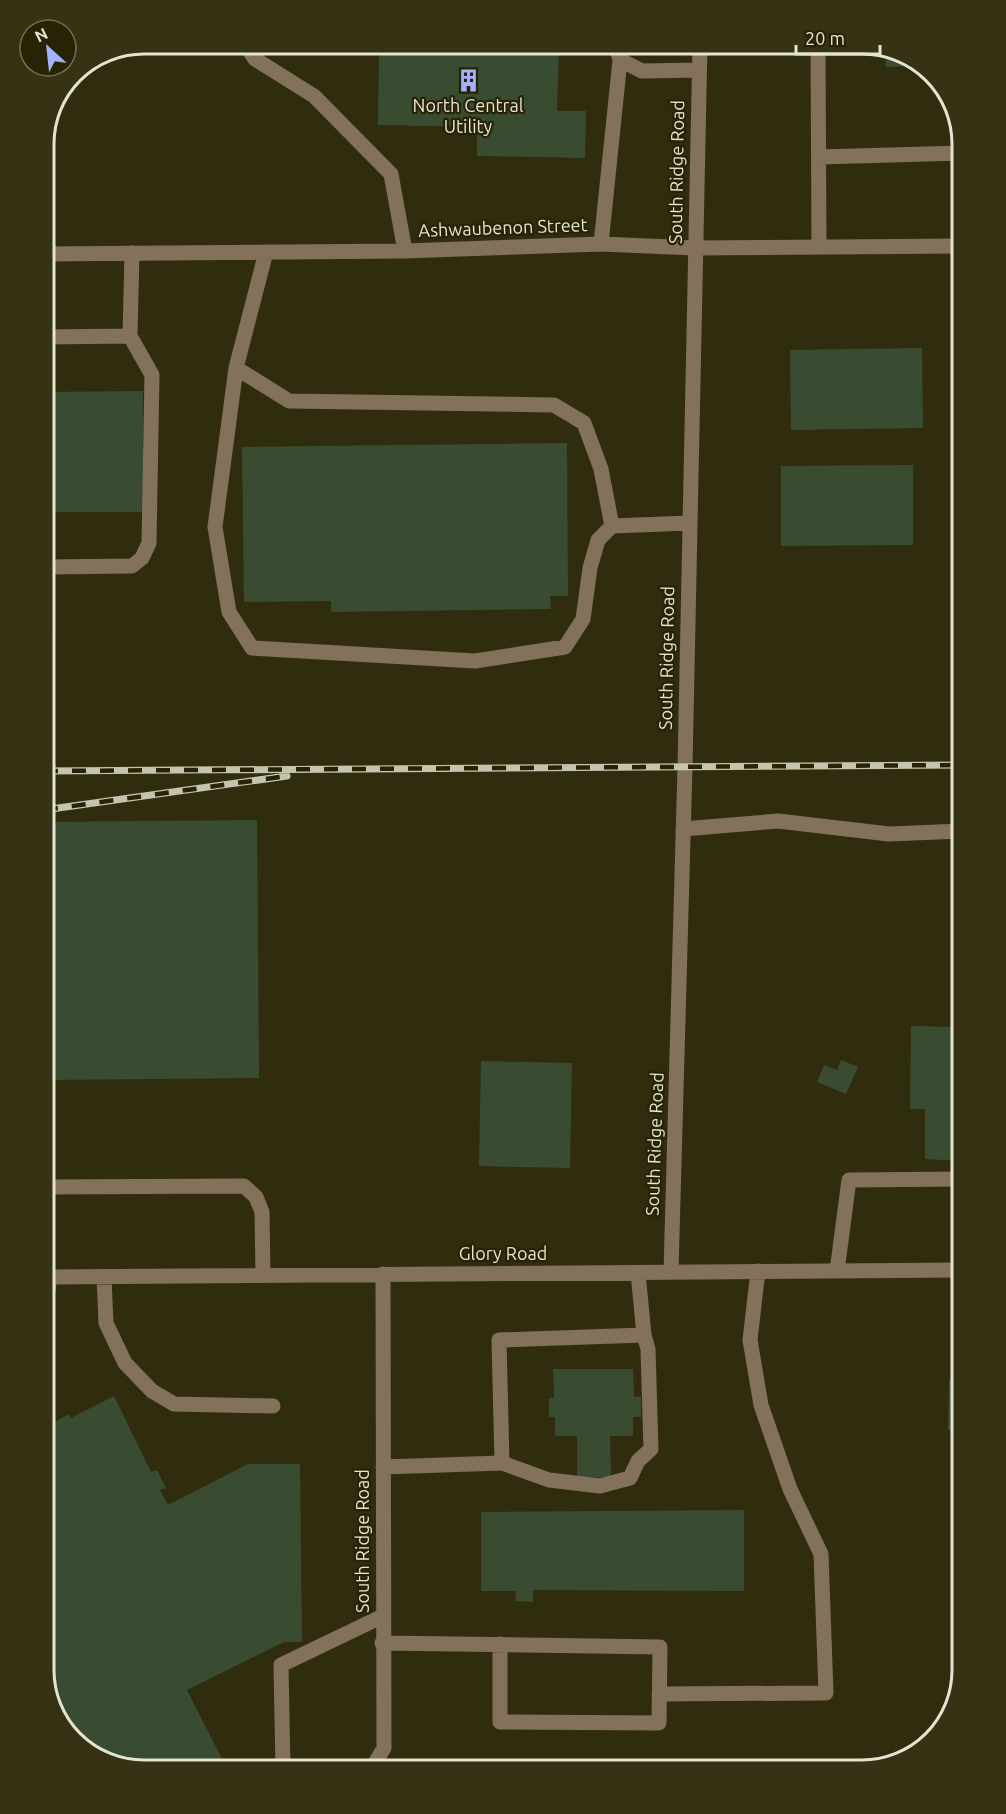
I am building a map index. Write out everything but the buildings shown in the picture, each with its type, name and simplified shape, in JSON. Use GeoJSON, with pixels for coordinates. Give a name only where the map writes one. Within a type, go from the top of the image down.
{"type":"FeatureCollection","features":[{"type":"Feature","properties":{"kind":"street"},"geometry":{"type":"LineString","coordinates":[[252,54],[255,59],[314,96],[391,174],[405,250]]}},
{"type":"Feature","properties":{"kind":"street"},"geometry":{"type":"LineString","coordinates":[[601,244],[618,54]]}},
{"type":"Feature","properties":{"kind":"street"},"geometry":{"type":"LineString","coordinates":[[619,54],[642,71],[699,70]]}},
{"type":"Feature","properties":{"kind":"street","name":"South Ridge Road"},"geometry":{"type":"LineString","coordinates":[[671,1272],[683,829],[699,54]]}},
{"type":"Feature","properties":{"kind":"street"},"geometry":{"type":"LineString","coordinates":[[818,54],[819,247]]}},
{"type":"Feature","properties":{"kind":"street"},"geometry":{"type":"LineString","coordinates":[[819,157],[952,153]]}},
{"type":"Feature","properties":{"kind":"street","name":"Ashwaubenon Street"},"geometry":{"type":"LineString","coordinates":[[54,254],[405,250],[601,244],[695,248],[952,246]]}},
{"type":"Feature","properties":{"kind":"street"},"geometry":{"type":"LineString","coordinates":[[266,252],[236,369],[215,526],[229,612],[252,648],[475,661],[565,647],[583,619],[590,568],[598,540],[612,526],[689,524]]}},
{"type":"Feature","properties":{"kind":"street"},"geometry":{"type":"LineString","coordinates":[[54,567],[132,566],[142,558],[149,543],[152,375],[130,336],[132,253]]}},
{"type":"Feature","properties":{"kind":"street"},"geometry":{"type":"LineString","coordinates":[[54,337],[130,336]]}},
{"type":"Feature","properties":{"kind":"street"},"geometry":{"type":"LineString","coordinates":[[236,369],[289,401],[554,405],[584,423],[602,469],[612,526]]}},
{"type":"Feature","properties":{"kind":"street"},"geometry":{"type":"LineString","coordinates":[[683,829],[778,821],[889,834],[952,831]]}},
{"type":"Feature","properties":{"kind":"street"},"geometry":{"type":"LineString","coordinates":[[837,1271],[849,1180],[952,1179]]}},
{"type":"Feature","properties":{"kind":"street"},"geometry":{"type":"LineString","coordinates":[[54,1186],[244,1186],[256,1197],[262,1212],[263,1275]]}},
{"type":"Feature","properties":{"kind":"street","name":"Glory Road"},"geometry":{"type":"LineString","coordinates":[[54,1277],[952,1270]]}},
{"type":"Feature","properties":{"kind":"street"},"geometry":{"type":"LineString","coordinates":[[659,1694],[826,1693],[821,1554],[790,1489],[761,1405],[750,1340],[758,1271]]}},
{"type":"Feature","properties":{"kind":"street"},"geometry":{"type":"LineString","coordinates":[[383,1467],[502,1463],[549,1480],[600,1486],[630,1478],[638,1461],[651,1449],[648,1349],[644,1335],[638,1273]]}},
{"type":"Feature","properties":{"kind":"street","name":"South Ridge Road"},"geometry":{"type":"LineString","coordinates":[[377,1760],[384,1748],[383,1275]]}},
{"type":"Feature","properties":{"kind":"street"},"geometry":{"type":"LineString","coordinates":[[104,1277],[106,1323],[125,1363],[152,1391],[174,1404],[273,1406]]}},
{"type":"Feature","properties":{"kind":"street"},"geometry":{"type":"LineString","coordinates":[[502,1463],[499,1340],[644,1335]]}},
{"type":"Feature","properties":{"kind":"street"},"geometry":{"type":"LineString","coordinates":[[283,1760],[281,1665],[383,1616]]}},
{"type":"Feature","properties":{"kind":"street"},"geometry":{"type":"LineString","coordinates":[[382,1643],[500,1644],[660,1647],[659,1723],[500,1722],[500,1644]]}},
{"type":"Feature","properties":{"kind":"railway"},"geometry":{"type":"LineString","coordinates":[[54,771],[952,765]]}},
{"type":"Feature","properties":{"kind":"railway"},"geometry":{"type":"LineString","coordinates":[[54,809],[287,776]]}},
{"type":"Feature","properties":{"kind":"place","name":"North Central Utility"},"geometry":{"type":"Point","coordinates":[468,80]}}]}
